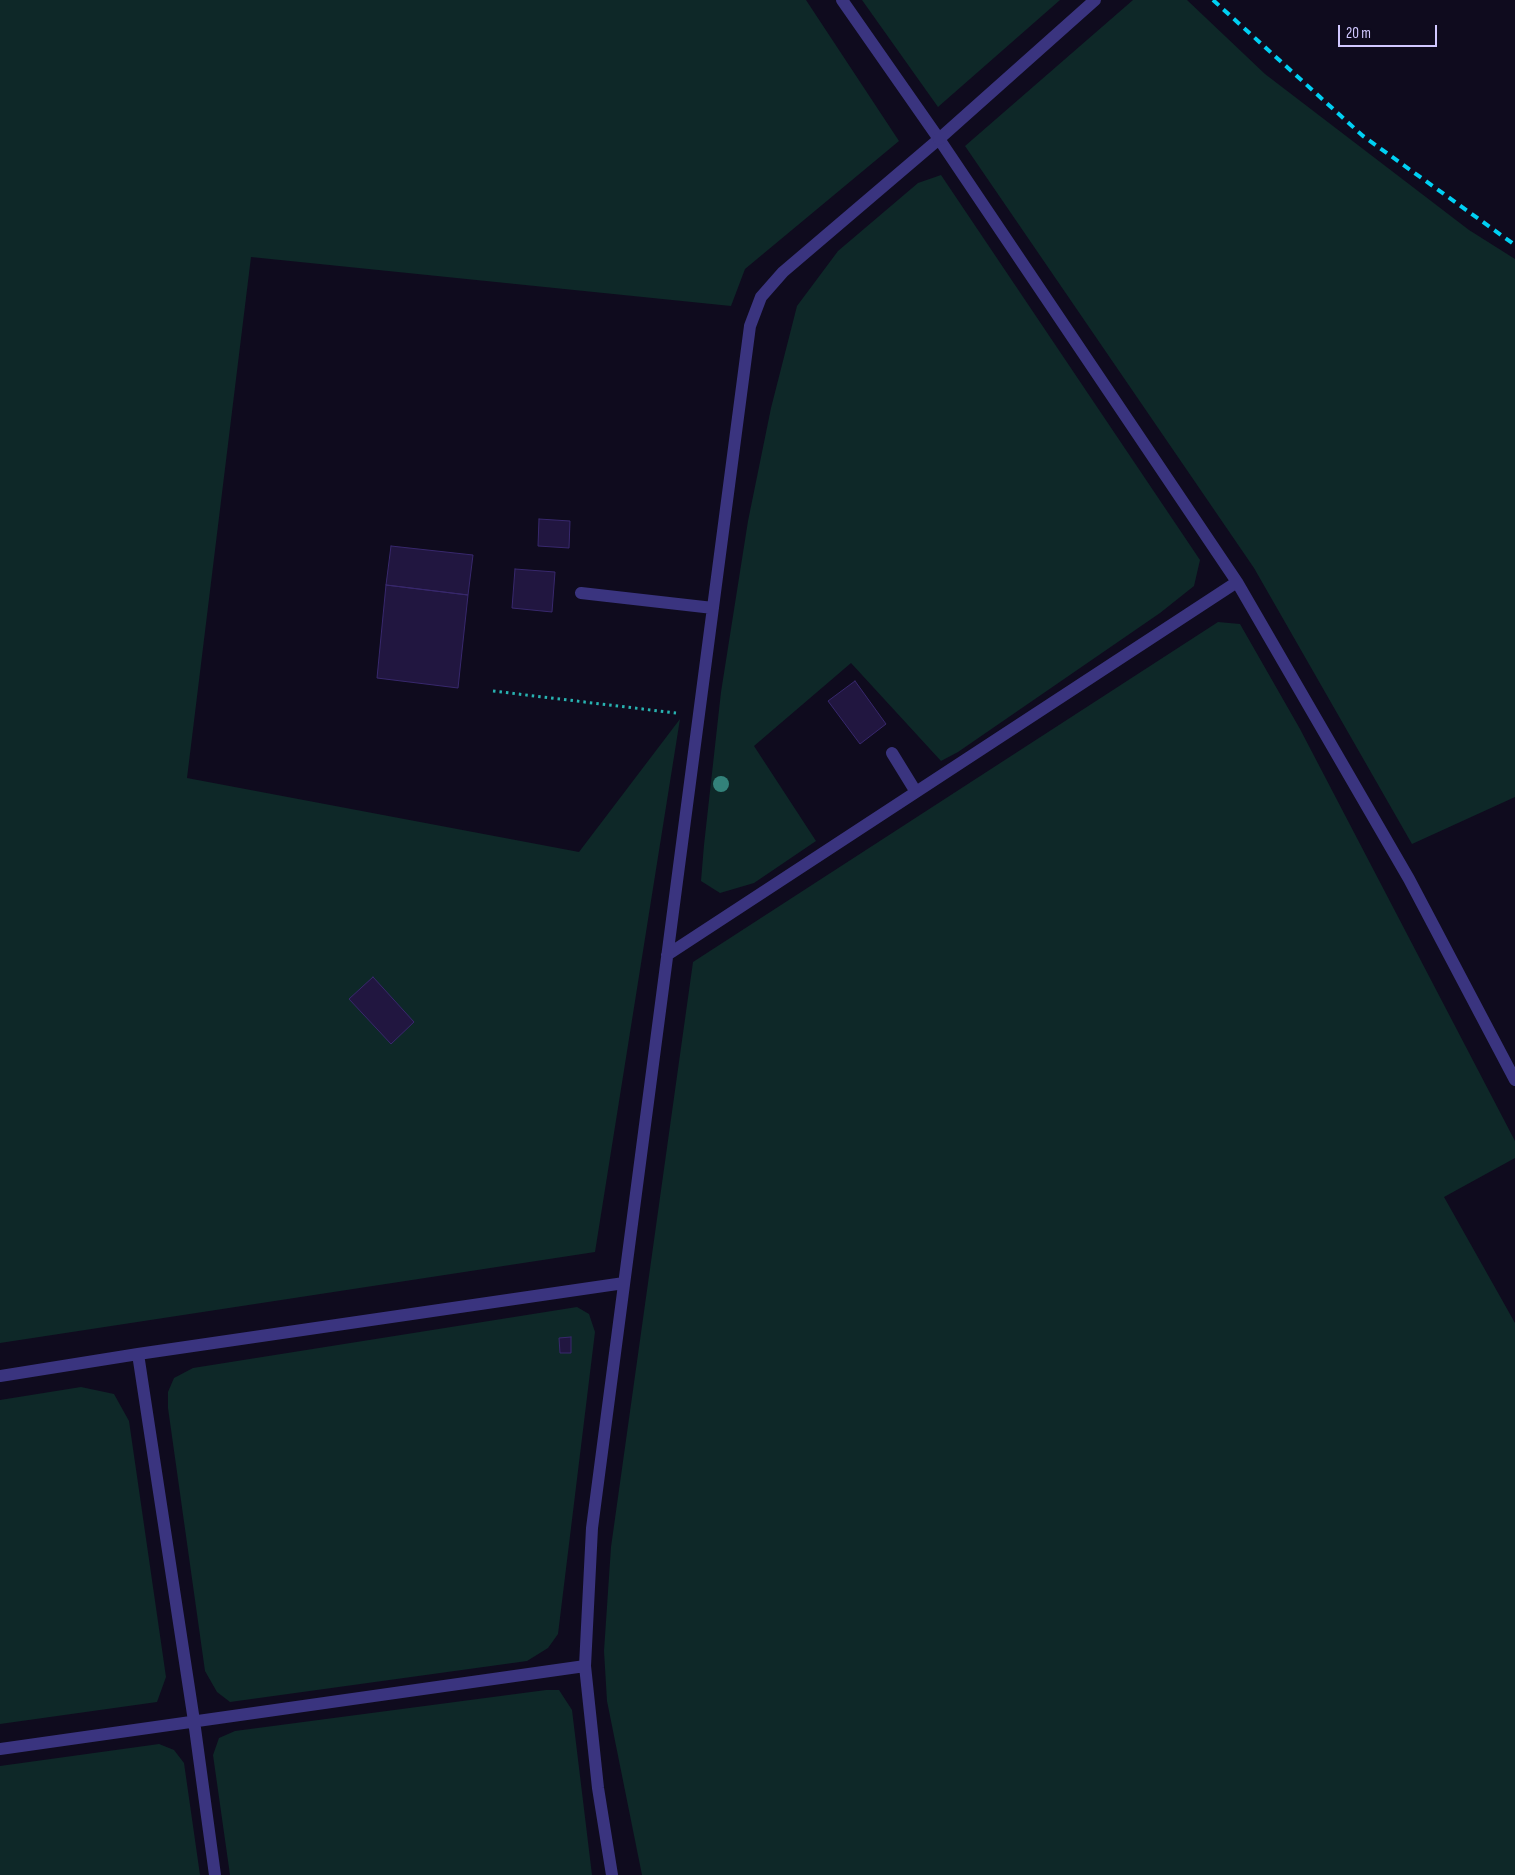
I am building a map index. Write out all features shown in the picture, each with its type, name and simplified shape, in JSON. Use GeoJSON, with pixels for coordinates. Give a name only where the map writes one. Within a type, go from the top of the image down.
{"type":"FeatureCollection","features":[{"type":"Feature","properties":{"kind":"street"},"geometry":{"type":"LineString","coordinates":[[842,0],[939,139],[1237,582],[1409,879],[1515,1080]]}},
{"type":"Feature","properties":{"kind":"street"},"geometry":{"type":"LineString","coordinates":[[612,1875],[598,1788],[585,1666],[592,1528],[750,326],[761,296],[783,272],[939,139],[1095,0]]}},
{"type":"Feature","properties":{"kind":"street"},"geometry":{"type":"LineString","coordinates":[[667,956],[1237,582]]}},
{"type":"Feature","properties":{"kind":"street"},"geometry":{"type":"LineString","coordinates":[[581,593],[713,608]]}},
{"type":"Feature","properties":{"kind":"street"},"geometry":{"type":"LineString","coordinates":[[892,753],[916,792]]}},
{"type":"Feature","properties":{"kind":"street"},"geometry":{"type":"LineString","coordinates":[[0,1376],[624,1283]]}},
{"type":"Feature","properties":{"kind":"street"},"geometry":{"type":"LineString","coordinates":[[138,1354],[194,1721],[215,1875]]}},
{"type":"Feature","properties":{"kind":"street"},"geometry":{"type":"LineString","coordinates":[[0,1749],[585,1666]]}},
{"type":"Feature","properties":{"kind":"path"},"geometry":{"type":"LineString","coordinates":[[493,691],[699,715]]}},
{"type":"Feature","properties":{"kind":"green space"},"geometry":{"type":"Polygon","coordinates":[[[0,0],[806,0],[899,141],[745,269],[731,306],[251,257],[187,778],[579,852],[680,719],[595,1252],[0,1343],[0,0]]]}},
{"type":"Feature","properties":{"kind":"green space"},"geometry":{"type":"Polygon","coordinates":[[[862,0],[1060,0],[938,107],[862,0]]]}},
{"type":"Feature","properties":{"kind":"green space"},"geometry":{"type":"Polygon","coordinates":[[[1133,0],[1187,0],[1265,74],[1469,230],[1515,259],[1515,797],[1412,844],[1254,568],[965,146],[1133,0]]]}},
{"type":"Feature","properties":{"kind":"green space"},"geometry":{"type":"Polygon","coordinates":[[[941,175],[1200,560],[1194,586],[1160,613],[958,752],[941,761],[851,663],[754,746],[816,841],[754,883],[720,893],[701,881],[721,692],[748,521],[771,408],[797,306],[838,251],[918,183],[941,175]]]}},
{"type":"Feature","properties":{"kind":"green space"},"geometry":{"type":"Polygon","coordinates":[[[1218,622],[1240,624],[1300,729],[1515,1141],[1515,1158],[1444,1197],[1515,1323],[1515,1875],[642,1875],[607,1701],[604,1651],[611,1547],[693,962],[1218,622]]]}},
{"type":"Feature","properties":{"kind":"green space"},"geometry":{"type":"Polygon","coordinates":[[[577,1307],[589,1314],[595,1332],[558,1634],[548,1648],[527,1661],[230,1702],[217,1692],[205,1671],[168,1408],[168,1392],[174,1378],[193,1368],[577,1307]]]}},
{"type":"Feature","properties":{"kind":"green space"},"geometry":{"type":"Polygon","coordinates":[[[81,1387],[114,1394],[129,1421],[166,1677],[157,1702],[0,1724],[0,1400],[81,1387]]]}},
{"type":"Feature","properties":{"kind":"green space"},"geometry":{"type":"Polygon","coordinates":[[[546,1690],[559,1690],[572,1710],[592,1875],[230,1875],[213,1755],[219,1738],[235,1731],[546,1690]]]}},
{"type":"Feature","properties":{"kind":"green space"},"geometry":{"type":"Polygon","coordinates":[[[159,1744],[174,1750],[184,1763],[200,1875],[0,1875],[0,1766],[159,1744]]]}},
{"type":"Feature","properties":{"kind":"building"},"geometry":{"type":"Polygon","coordinates":[[[539,519],[570,521],[569,548],[538,546],[539,519]]]}},
{"type":"Feature","properties":{"kind":"building"},"geometry":{"type":"Polygon","coordinates":[[[391,546],[473,555],[468,595],[386,585],[391,546]]]}},
{"type":"Feature","properties":{"kind":"building"},"geometry":{"type":"Polygon","coordinates":[[[515,569],[555,572],[552,612],[512,608],[515,569]]]}},
{"type":"Feature","properties":{"kind":"building"},"geometry":{"type":"Polygon","coordinates":[[[386,585],[468,595],[458,688],[377,678],[386,585]]]}},
{"type":"Feature","properties":{"kind":"building"},"geometry":{"type":"Polygon","coordinates":[[[855,681],[886,724],[860,744],[828,701],[855,681]]]}},
{"type":"Feature","properties":{"kind":"building"},"geometry":{"type":"Polygon","coordinates":[[[373,977],[414,1022],[391,1044],[349,999],[373,977]]]}},
{"type":"Feature","properties":{"kind":"building"},"geometry":{"type":"Polygon","coordinates":[[[571,1337],[571,1353],[560,1353],[559,1338],[571,1337]]]}},
{"type":"Feature","properties":{"kind":"railway"},"geometry":{"type":"LineString","coordinates":[[1213,0],[1363,136],[1515,245]]}}]}
